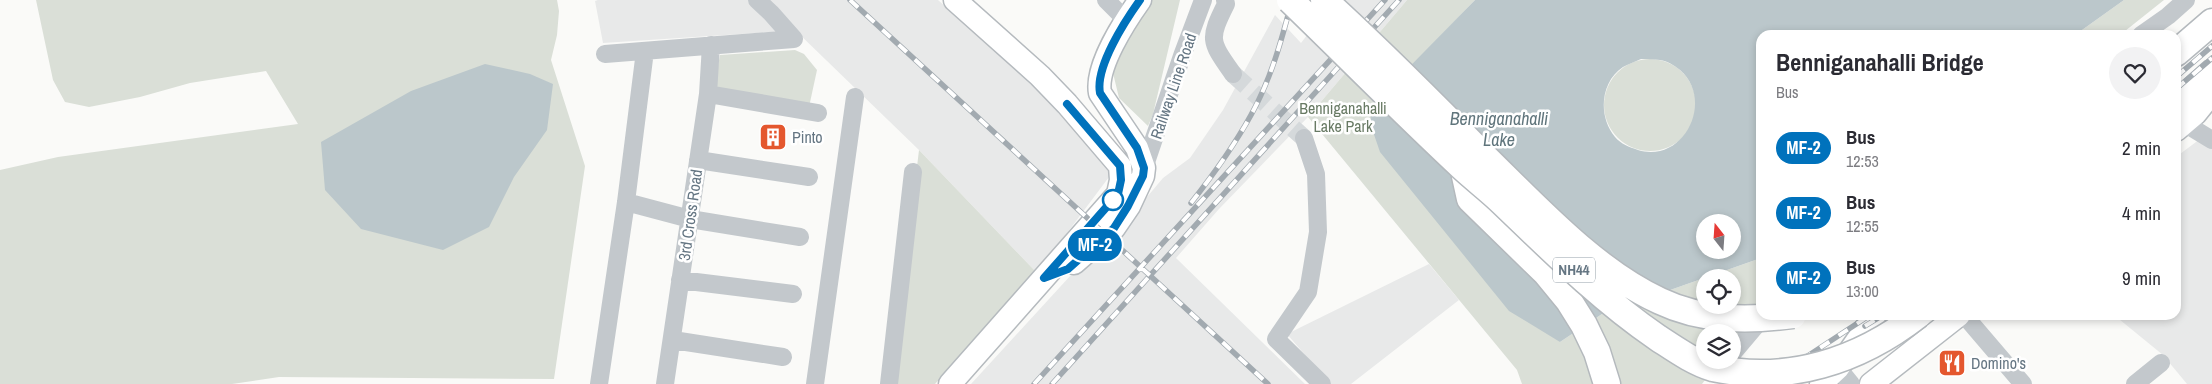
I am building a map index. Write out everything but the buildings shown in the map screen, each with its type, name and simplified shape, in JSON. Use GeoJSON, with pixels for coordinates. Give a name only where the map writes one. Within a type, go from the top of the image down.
{"type":"FeatureCollection","features":[{"type":"Feature","properties":{"kind":"highway","name":"NH44"},"geometry":{"type":"LineString","coordinates":[[1290,0],[1463,168],[1628,317],[1687,356],[1711,367],[1740,374],[1797,373],[1822,368],[1869,349],[1912,320]]}},
{"type":"Feature","properties":{"kind":"highway","name":"NH44"},"geometry":{"type":"LineString","coordinates":[[1324,0],[1382,53],[1530,201],[1594,259],[1630,286],[1662,302],[1694,313],[1728,319],[1756,319]]}},
{"type":"Feature","properties":{"kind":"highway"},"geometry":{"type":"LineString","coordinates":[[2181,48],[2212,22]]}},
{"type":"Feature","properties":{"kind":"highway"},"geometry":{"type":"LineString","coordinates":[[2181,116],[2212,73]]}},
{"type":"Feature","properties":{"kind":"highway"},"geometry":{"type":"LineString","coordinates":[[1463,168],[1470,199],[1546,274],[1569,301],[1584,324],[1597,352],[1606,384]]}},
{"type":"Feature","properties":{"kind":"main road","name":"Railway Line Road"},"geometry":{"type":"LineString","coordinates":[[950,384],[1118,194],[1121,180],[1120,166],[1067,104],[1040,76],[955,0]]}},
{"type":"Feature","properties":{"kind":"main road"},"geometry":{"type":"LineString","coordinates":[[1140,0],[1127,18],[1106,59],[1099,86],[1100,93],[1137,148],[1144,168]]}},
{"type":"Feature","properties":{"kind":"main road"},"geometry":{"type":"LineString","coordinates":[[2181,118],[2196,113],[2212,93]]}},
{"type":"Feature","properties":{"kind":"main road","name":"Railway Line Road"},"geometry":{"type":"LineString","coordinates":[[1044,278],[1068,269],[1114,228],[1128,206],[1143,176],[1144,168]]}},
{"type":"Feature","properties":{"kind":"main road"},"geometry":{"type":"LineString","coordinates":[[1821,384],[1844,376],[1872,320]]}},
{"type":"Feature","properties":{"kind":"main road"},"geometry":{"type":"LineString","coordinates":[[1871,384],[1953,320]]}},
{"type":"Feature","properties":{"kind":"street"},"geometry":{"type":"LineString","coordinates":[[605,54],[794,39],[771,13],[756,0]]}},
{"type":"Feature","properties":{"kind":"street"},"geometry":{"type":"LineString","coordinates":[[1106,0],[1120,14]]}},
{"type":"Feature","properties":{"kind":"street","name":"Railway Line Road"},"geometry":{"type":"LineString","coordinates":[[1144,168],[1203,0]]}},
{"type":"Feature","properties":{"kind":"street"},"geometry":{"type":"LineString","coordinates":[[1225,0],[1226,4],[1214,29],[1213,44],[1233,74]]}},
{"type":"Feature","properties":{"kind":"street"},"geometry":{"type":"LineString","coordinates":[[2147,30],[2168,16],[2186,0]]}},
{"type":"Feature","properties":{"kind":"street","name":"3rd Cross Road"},"geometry":{"type":"LineString","coordinates":[[665,384],[708,94],[710,45]]}},
{"type":"Feature","properties":{"kind":"street"},"geometry":{"type":"LineString","coordinates":[[599,384],[626,202],[645,51]]}},
{"type":"Feature","properties":{"kind":"street"},"geometry":{"type":"LineString","coordinates":[[708,94],[818,113]]}},
{"type":"Feature","properties":{"kind":"street"},"geometry":{"type":"LineString","coordinates":[[815,384],[855,97]]}},
{"type":"Feature","properties":{"kind":"street"},"geometry":{"type":"LineString","coordinates":[[2181,120],[2212,140]]}},
{"type":"Feature","properties":{"kind":"street"},"geometry":{"type":"LineString","coordinates":[[1304,138],[1316,174],[1318,232],[1308,292],[1276,339],[1322,384]]}},
{"type":"Feature","properties":{"kind":"street"},"geometry":{"type":"LineString","coordinates":[[698,160],[809,177]]}},
{"type":"Feature","properties":{"kind":"street"},"geometry":{"type":"LineString","coordinates":[[889,384],[913,172]]}},
{"type":"Feature","properties":{"kind":"street"},"geometry":{"type":"LineString","coordinates":[[626,202],[690,219],[800,237]]}},
{"type":"Feature","properties":{"kind":"street"},"geometry":{"type":"LineString","coordinates":[[680,280],[793,294]]}},
{"type":"Feature","properties":{"kind":"street"},"geometry":{"type":"LineString","coordinates":[[1741,343],[1760,320]]}},
{"type":"Feature","properties":{"kind":"street"},"geometry":{"type":"LineString","coordinates":[[1968,320],[2024,384]]}},
{"type":"Feature","properties":{"kind":"street"},"geometry":{"type":"LineString","coordinates":[[672,340],[783,357]]}},
{"type":"Feature","properties":{"kind":"street"},"geometry":{"type":"LineString","coordinates":[[2136,384],[2161,363]]}},
{"type":"Feature","properties":{"kind":"street"},"geometry":{"type":"LineString","coordinates":[[1711,384],[1722,369]]}},
{"type":"Feature","properties":{"kind":"shaded area"},"geometry":{"type":"Polygon","coordinates":[[[751,0],[785,31],[603,43],[595,1],[751,0]]]}},
{"type":"Feature","properties":{"kind":"shaded area"},"geometry":{"type":"Polygon","coordinates":[[[764,0],[938,0],[1037,88],[1112,173],[1037,273],[919,150],[764,0]]]}},
{"type":"Feature","properties":{"kind":"shaded area"},"geometry":{"type":"Polygon","coordinates":[[[1334,0],[1407,0],[1308,117],[1219,209],[1176,258],[1305,384],[971,384],[1071,275],[1120,229],[1163,178],[1190,158],[1223,110],[1275,15],[1301,43],[1334,0]]]}},
{"type":"Feature","properties":{"kind":"shaded area"},"geometry":{"type":"Polygon","coordinates":[[[2200,139],[2212,145],[2212,384],[2187,384],[2163,355],[2120,320],[2181,320],[2181,153],[2200,139]]]}},
{"type":"Feature","properties":{"kind":"shaded area"},"geometry":{"type":"Polygon","coordinates":[[[1429,264],[1459,300],[1351,384],[1330,384],[1287,334],[1429,264]]]}},
{"type":"Feature","properties":{"kind":"green space"},"geometry":{"type":"Polygon","coordinates":[[[36,0],[557,0],[559,11],[557,35],[551,60],[585,166],[554,379],[279,377],[232,384],[0,384],[0,170],[58,157],[298,124],[266,71],[190,83],[140,97],[89,107],[65,102],[53,80],[36,0]]]}},
{"type":"Feature","properties":{"kind":"green space"},"geometry":{"type":"Polygon","coordinates":[[[1147,0],[1180,0],[1153,114],[1148,126],[1119,98],[1113,73],[1116,48],[1147,0]]]}},
{"type":"Feature","properties":{"kind":"green space","name":"Benniganahalli Lake Park"},"geometry":{"type":"Polygon","coordinates":[[[1407,0],[1475,0],[1427,50],[1560,342],[1602,314],[1696,281],[1696,314],[1741,314],[1741,269],[1730,269],[1756,260],[1756,314],[1741,334],[1741,324],[1696,324],[1696,369],[1713,369],[1702,384],[1522,384],[1517,370],[1308,117],[1407,0]]]}},
{"type":"Feature","properties":{"kind":"green space"},"geometry":{"type":"Polygon","coordinates":[[[2124,0],[2164,0],[2126,30],[2082,30],[2124,0]]]}},
{"type":"Feature","properties":{"kind":"green space"},"geometry":{"type":"Polygon","coordinates":[[[795,50],[804,54],[817,70],[809,107],[713,93],[720,55],[795,50]]]}},
{"type":"Feature","properties":{"kind":"green space"},"geometry":{"type":"Polygon","coordinates":[[[1650,59],[1668,62],[1683,72],[1693,87],[1696,105],[1693,123],[1683,138],[1668,148],[1650,151],[1632,148],[1617,138],[1607,123],[1604,105],[1607,87],[1617,72],[1632,62],[1650,59]]]}},
{"type":"Feature","properties":{"kind":"green space"},"geometry":{"type":"Polygon","coordinates":[[[919,150],[1037,273],[935,384],[891,384],[919,150]]]}},
{"type":"Feature","properties":{"kind":"water","name":"Benniganahalli Lake"},"geometry":{"type":"Polygon","coordinates":[[[1475,0],[2124,0],[2082,30],[1756,30],[1756,260],[1730,269],[1696,269],[1696,281],[1602,314],[1560,342],[1509,311],[1380,152],[1370,123],[1372,105],[1475,0]],[[1641,59],[1623,67],[1615,73],[1606,90],[1604,110],[1610,129],[1620,142],[1638,150],[1654,152],[1669,148],[1681,139],[1689,126],[1694,112],[1695,97],[1690,83],[1680,70],[1663,61],[1641,59]]]}},
{"type":"Feature","properties":{"kind":"water"},"geometry":{"type":"Polygon","coordinates":[[[485,64],[530,74],[553,84],[547,130],[514,177],[489,227],[443,250],[361,229],[325,190],[321,142],[411,91],[485,64]]]}},
{"type":"Feature","properties":{"kind":"tunnel"},"geometry":{"type":"LineString","coordinates":[[1233,74],[1304,138]]}},
{"type":"Feature","properties":{"kind":"railway"},"geometry":{"type":"LineString","coordinates":[[850,0],[1268,384]]}},
{"type":"Feature","properties":{"kind":"railway"},"geometry":{"type":"LineString","coordinates":[[1191,203],[1230,149],[1258,101],[1275,59],[1292,0]]}},
{"type":"Feature","properties":{"kind":"railway"},"geometry":{"type":"LineString","coordinates":[[1034,384],[1385,0]]}},
{"type":"Feature","properties":{"kind":"railway"},"geometry":{"type":"LineString","coordinates":[[1052,384],[1399,0]]}},
{"type":"Feature","properties":{"kind":"railway"},"geometry":{"type":"LineString","coordinates":[[2181,73],[2212,46]]}},
{"type":"Feature","properties":{"kind":"railway"},"geometry":{"type":"LineString","coordinates":[[2181,85],[2212,58]]}},
{"type":"Feature","properties":{"kind":"railway"},"geometry":{"type":"LineString","coordinates":[[1765,384],[1862,320]]}},
{"type":"Feature","properties":{"kind":"railway"},"geometry":{"type":"LineString","coordinates":[[1865,326],[1875,320]]}},
{"type":"Feature","properties":{"kind":"bus line","name":"MF-2"},"geometry":{"type":"LineString","coordinates":[[1067,104],[1120,166],[1121,180],[1118,194],[1044,278],[1068,269],[1114,228],[1128,206],[1143,176],[1144,168],[1137,148],[1100,93],[1099,86],[1106,59],[1127,18],[1140,0]]}},
{"type":"Feature","properties":{"kind":"place","name":"Pinto"},"geometry":{"type":"Point","coordinates":[773,137]}},
{"type":"Feature","properties":{"kind":"place","name":"Domino's"},"geometry":{"type":"Point","coordinates":[1952,363]}}]}
